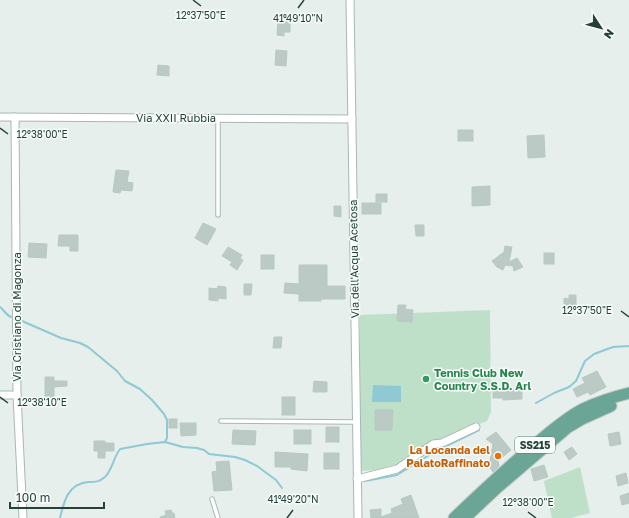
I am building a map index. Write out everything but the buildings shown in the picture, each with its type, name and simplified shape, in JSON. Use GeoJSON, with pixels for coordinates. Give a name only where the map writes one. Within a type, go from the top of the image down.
{"type":"FeatureCollection","features":[{"type":"Feature","properties":{"kind":"main road","name":"SS215"},"geometry":{"type":"LineString","coordinates":[[454,518],[498,476],[559,425],[583,409],[629,393]]}},
{"type":"Feature","properties":{"kind":"main road","name":"SS215"},"geometry":{"type":"LineString","coordinates":[[466,518],[497,488],[567,428],[592,413],[629,400]]}},
{"type":"Feature","properties":{"kind":"street","name":"Via dell'Acqua Acetosa"},"geometry":{"type":"LineString","coordinates":[[350,0],[358,518]]}},
{"type":"Feature","properties":{"kind":"street","name":"Via XXII Rubbia"},"geometry":{"type":"LineString","coordinates":[[0,117],[352,119]]}},
{"type":"Feature","properties":{"kind":"street","name":"Via Cristiano di Magonza"},"geometry":{"type":"LineString","coordinates":[[15,117],[17,395],[23,518]]}},
{"type":"Feature","properties":{"kind":"street"},"geometry":{"type":"LineString","coordinates":[[0,395],[17,395]]}},
{"type":"Feature","properties":{"kind":"street"},"geometry":{"type":"LineString","coordinates":[[357,479],[397,469],[433,444],[442,443],[476,427]]}},
{"type":"Feature","properties":{"kind":"lane"},"geometry":{"type":"LineString","coordinates":[[218,118],[218,215]]}},
{"type":"Feature","properties":{"kind":"lane"},"geometry":{"type":"LineString","coordinates":[[221,421],[356,422]]}},
{"type":"Feature","properties":{"kind":"lane"},"geometry":{"type":"LineString","coordinates":[[212,499],[218,518]]}},
{"type":"Feature","properties":{"kind":"green space","name":"Tennis Club New Country S.S.D. Arl"},"geometry":{"type":"Polygon","coordinates":[[[490,310],[491,412],[487,421],[444,439],[430,441],[394,465],[377,470],[360,471],[360,315],[490,310]]]}},
{"type":"Feature","properties":{"kind":"green space"},"geometry":{"type":"Polygon","coordinates":[[[580,467],[590,513],[571,518],[552,518],[544,481],[580,467]]]}},
{"type":"Feature","properties":{"kind":"water"},"geometry":{"type":"Polygon","coordinates":[[[373,385],[401,386],[401,402],[372,402],[373,385]]]}},
{"type":"Feature","properties":{"kind":"waterway"},"geometry":{"type":"LineString","coordinates":[[0,307],[11,317]]}},
{"type":"Feature","properties":{"kind":"waterway"},"geometry":{"type":"LineString","coordinates":[[22,321],[61,338],[80,343],[88,347],[117,371],[125,381],[140,389],[152,400],[167,420],[167,438],[165,442]]}},
{"type":"Feature","properties":{"kind":"waterway"},"geometry":{"type":"LineString","coordinates":[[536,403],[569,387],[576,381],[585,361],[594,354],[613,347],[629,346]]}},
{"type":"Feature","properties":{"kind":"waterway"},"geometry":{"type":"LineString","coordinates":[[365,481],[397,475],[434,452],[479,430]]}},
{"type":"Feature","properties":{"kind":"waterway"},"geometry":{"type":"LineString","coordinates":[[60,518],[63,505],[71,490],[81,483],[97,481],[105,477],[110,471],[120,449],[147,444],[165,442],[183,447],[197,448],[204,450],[209,454],[235,457],[245,460],[257,466],[276,480],[282,488]]}},
{"type":"Feature","properties":{"kind":"place","name":"Tennis Club New Country S.S.D. Arl"},"geometry":{"type":"Point","coordinates":[426,379]}},
{"type":"Feature","properties":{"kind":"place","name":"La Locanda del PalatoRaffinato"},"geometry":{"type":"Point","coordinates":[498,456]}}]}
